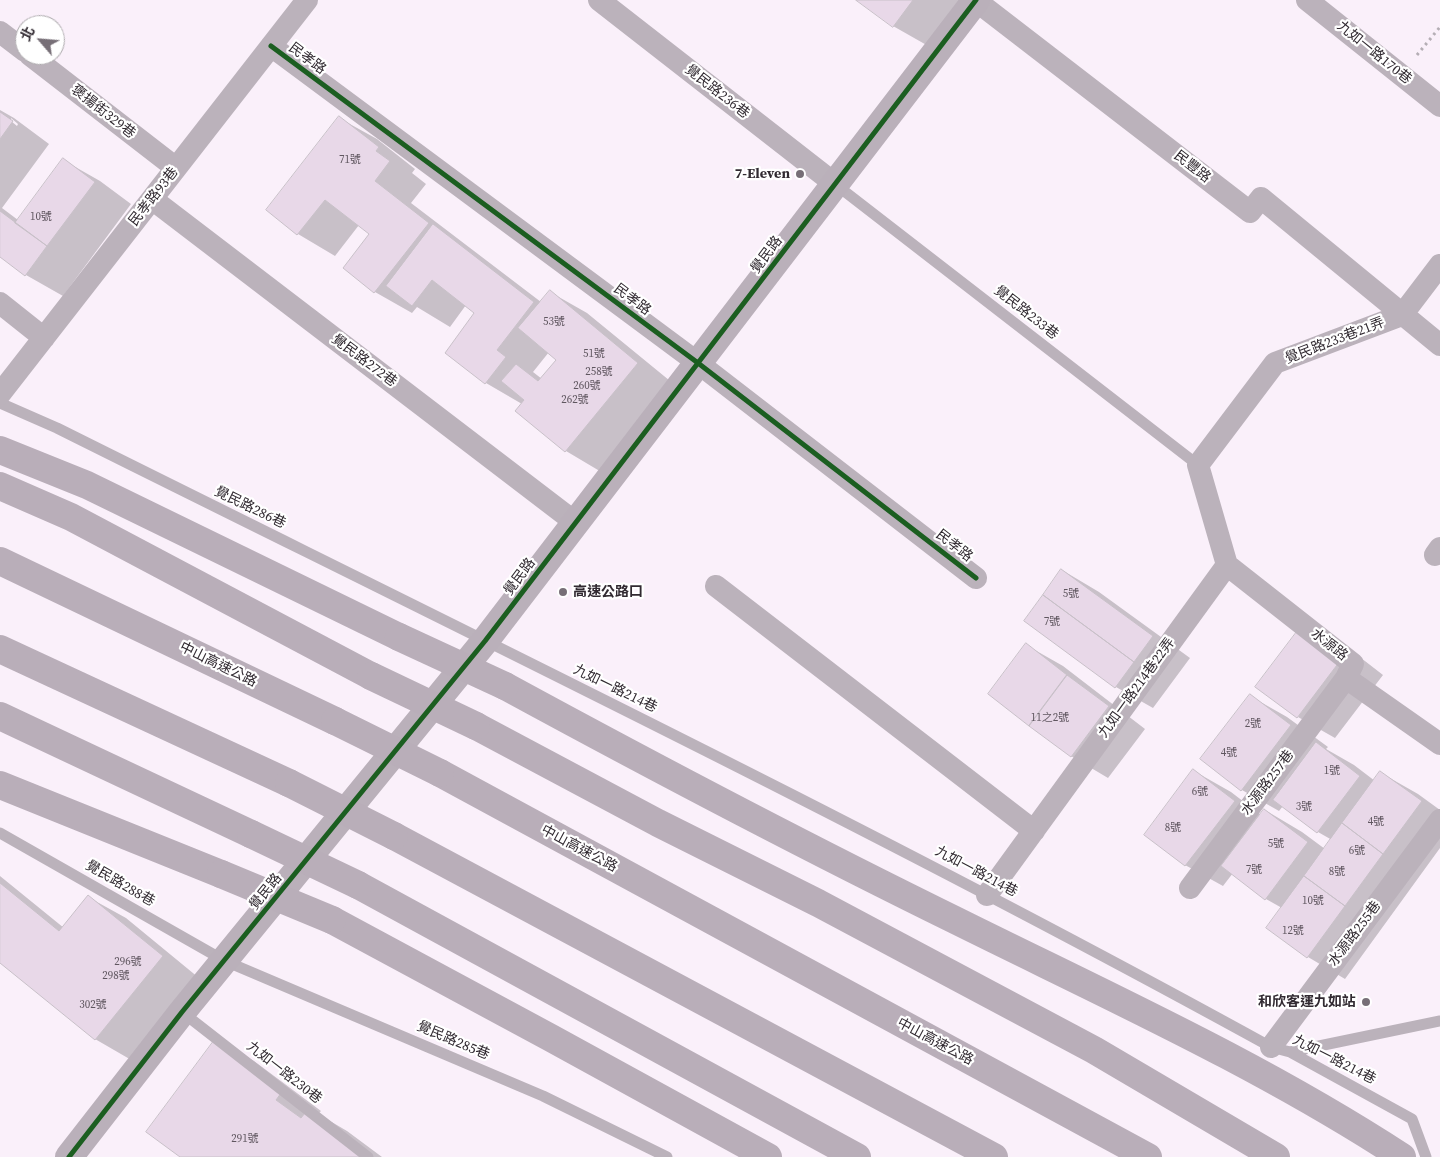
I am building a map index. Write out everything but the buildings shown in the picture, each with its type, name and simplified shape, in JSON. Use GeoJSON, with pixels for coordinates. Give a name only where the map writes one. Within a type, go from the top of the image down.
{"type":"FeatureCollection","features":[{"type":"Feature","properties":{"kind":"highway"},"geometry":{"type":"LineString","coordinates":[[0,450],[87,485],[399,637],[505,686],[753,818],[963,925],[1211,1046],[1348,1122],[1402,1157]]}},
{"type":"Feature","properties":{"kind":"highway"},"geometry":{"type":"LineString","coordinates":[[0,486],[71,517],[371,676],[476,726],[658,823],[818,903],[1094,1050],[1276,1157]]}},
{"type":"Feature","properties":{"kind":"highway","name":"中山高速公路"},"geometry":{"type":"LineString","coordinates":[[0,561],[336,721],[440,773],[1148,1157]]}},
{"type":"Feature","properties":{"kind":"highway"},"geometry":{"type":"LineString","coordinates":[[0,649],[290,783],[394,836],[994,1157]]}},
{"type":"Feature","properties":{"kind":"highway"},"geometry":{"type":"LineString","coordinates":[[0,716],[358,885],[857,1157]]}},
{"type":"Feature","properties":{"kind":"highway"},"geometry":{"type":"LineString","coordinates":[[0,785],[332,920],[768,1157]]}},
{"type":"Feature","properties":{"kind":"street","name":"民孝路93巷"},"geometry":{"type":"LineString","coordinates":[[0,394],[307,0]]}},
{"type":"Feature","properties":{"kind":"street","name":"覺民路236巷"},"geometry":{"type":"LineString","coordinates":[[599,0],[835,184]]}},
{"type":"Feature","properties":{"kind":"street","name":"覺民路"},"geometry":{"type":"LineString","coordinates":[[69,1157],[182,1012],[485,641],[976,0]]}},
{"type":"Feature","properties":{"kind":"street","name":"民豐路"},"geometry":{"type":"LineString","coordinates":[[976,0],[1250,212],[1261,198],[1402,315]]}},
{"type":"Feature","properties":{"kind":"street","name":"九如一路170巷"},"geometry":{"type":"LineString","coordinates":[[1307,0],[1440,106]]}},
{"type":"Feature","properties":{"kind":"street"},"geometry":{"type":"LineString","coordinates":[[0,32],[15,43]]}},
{"type":"Feature","properties":{"kind":"street","name":"民孝路"},"geometry":{"type":"LineString","coordinates":[[271,46],[698,363],[976,578]]}},
{"type":"Feature","properties":{"kind":"street","name":"褒揚街329巷"},"geometry":{"type":"LineString","coordinates":[[43,65],[176,168]]}},
{"type":"Feature","properties":{"kind":"street","name":"覺民路272巷"},"geometry":{"type":"LineString","coordinates":[[152,199],[576,523]]}},
{"type":"Feature","properties":{"kind":"street"},"geometry":{"type":"LineString","coordinates":[[1440,266],[1402,315],[1440,345]]}},
{"type":"Feature","properties":{"kind":"street"},"geometry":{"type":"LineString","coordinates":[[0,303],[44,338]]}},
{"type":"Feature","properties":{"kind":"street","name":"覺民路233巷21弄"},"geometry":{"type":"LineString","coordinates":[[1198,465],[1275,363],[1402,315]]}},
{"type":"Feature","properties":{"kind":"street"},"geometry":{"type":"LineString","coordinates":[[1198,465],[1227,565]]}},
{"type":"Feature","properties":{"kind":"street","name":"水源路"},"geometry":{"type":"LineString","coordinates":[[1227,565],[1353,664],[1346,678],[1440,744]]}},
{"type":"Feature","properties":{"kind":"street","name":"九如一路214巷22弄"},"geometry":{"type":"LineString","coordinates":[[987,895],[1227,565]]}},
{"type":"Feature","properties":{"kind":"street"},"geometry":{"type":"LineString","coordinates":[[716,586],[1034,831]]}},
{"type":"Feature","properties":{"kind":"street","name":"水源路257巷"},"geometry":{"type":"LineString","coordinates":[[1190,888],[1346,678]]}},
{"type":"Feature","properties":{"kind":"street","name":"水源路255巷"},"geometry":{"type":"LineString","coordinates":[[1280,1050],[1440,820]]}},
{"type":"Feature","properties":{"kind":"lane","name":"覺民路233巷"},"geometry":{"type":"LineString","coordinates":[[835,184],[1198,465]]}},
{"type":"Feature","properties":{"kind":"lane","name":"覺民路286巷"},"geometry":{"type":"LineString","coordinates":[[0,403],[57,428],[485,641]]}},
{"type":"Feature","properties":{"kind":"lane","name":"九如一路214巷"},"geometry":{"type":"LineString","coordinates":[[485,641],[826,811],[1412,1119],[1426,1157]]}},
{"type":"Feature","properties":{"kind":"lane","name":"覺民路288巷"},"geometry":{"type":"LineString","coordinates":[[0,833],[225,961]]}},
{"type":"Feature","properties":{"kind":"lane","name":"覺民路285巷"},"geometry":{"type":"LineString","coordinates":[[225,961],[543,1096],[667,1157]]}},
{"type":"Feature","properties":{"kind":"lane","name":"九如一路230巷"},"geometry":{"type":"LineString","coordinates":[[182,1012],[368,1157]]}},
{"type":"Feature","properties":{"kind":"lane"},"geometry":{"type":"LineString","coordinates":[[1280,1050],[1440,1021]]}},
{"type":"Feature","properties":{"kind":"path"},"geometry":{"type":"LineString","coordinates":[[1401,75],[1440,27]]}},
{"type":"Feature","properties":{"kind":"cycle path"},"geometry":{"type":"LineString","coordinates":[[69,1157],[182,1012],[485,641],[976,0]]}},
{"type":"Feature","properties":{"kind":"cycle path"},"geometry":{"type":"LineString","coordinates":[[271,46],[698,363],[976,578]]}},
{"type":"Feature","properties":{"kind":"place","name":"7-Eleven"},"geometry":{"type":"Point","coordinates":[800,174]}},
{"type":"Feature","properties":{"kind":"place","name":"高速公路口"},"geometry":{"type":"Point","coordinates":[563,592]}},
{"type":"Feature","properties":{"kind":"place","name":"和欣客運九如站"},"geometry":{"type":"Point","coordinates":[1366,1002]}}]}
